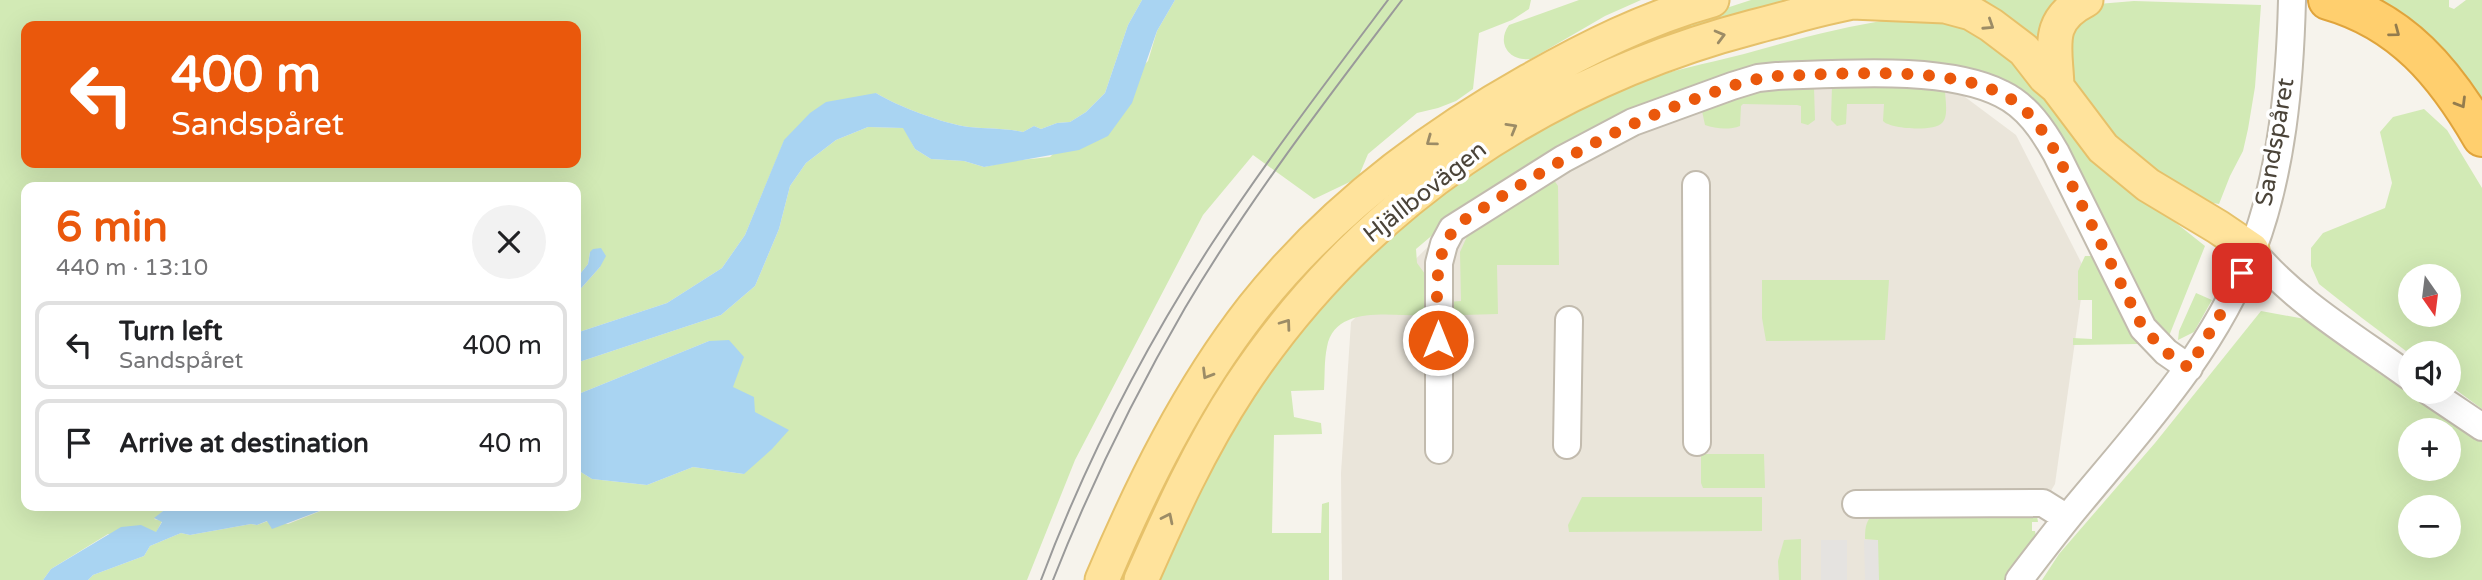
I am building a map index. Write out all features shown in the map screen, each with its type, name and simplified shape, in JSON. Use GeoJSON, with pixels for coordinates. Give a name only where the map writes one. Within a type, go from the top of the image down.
{"type":"FeatureCollection","features":[{"type":"Feature","properties":{"kind":"highway"},"geometry":{"type":"LineString","coordinates":[[2336,2],[2363,12],[2394,29],[2413,46],[2453,89],[2482,137]]}},
{"type":"Feature","properties":{"kind":"main road"},"geometry":{"type":"LineString","coordinates":[[1595,44],[1654,8],[1676,0]]}},
{"type":"Feature","properties":{"kind":"main road","name":"Hjällbovägen"},"geometry":{"type":"LineString","coordinates":[[1102,580],[1167,441],[1216,359],[1275,282],[1335,218],[1439,135],[1511,91],[1595,44],[1712,0]]}},
{"type":"Feature","properties":{"kind":"main road"},"geometry":{"type":"LineString","coordinates":[[2057,87],[2054,48],[2056,28],[2073,6],[2086,0]]}},
{"type":"Feature","properties":{"kind":"main road","name":"Hjällbovägen"},"geometry":{"type":"LineString","coordinates":[[1140,580],[1201,454],[1240,387],[1294,313],[1336,266],[1411,197],[1454,164],[1505,131],[1559,101],[1643,61],[1703,40],[1859,1],[1923,4],[1971,13],[2024,50],[2045,77],[2057,87],[2103,148],[2148,185],[2218,226],[2252,250]]}},
{"type":"Feature","properties":{"kind":"street","name":"Sandspåret"},"geometry":{"type":"LineString","coordinates":[[2018,580],[2189,368],[2231,296],[2252,250],[2276,160],[2291,55],[2292,0]]}},
{"type":"Feature","properties":{"kind":"street"},"geometry":{"type":"LineString","coordinates":[[1439,450],[1439,263],[1444,244],[1452,229],[1523,183],[1633,122],[1732,86],[1767,77],[1824,74],[1928,75],[1972,82],[2004,94],[2019,105],[2043,131],[2143,328],[2166,352],[2189,368]]}},
{"type":"Feature","properties":{"kind":"street"},"geometry":{"type":"LineString","coordinates":[[1696,185],[1697,442]]}},
{"type":"Feature","properties":{"kind":"street"},"geometry":{"type":"LineString","coordinates":[[2252,250],[2269,271],[2292,291],[2398,368]]}},
{"type":"Feature","properties":{"kind":"street"},"geometry":{"type":"LineString","coordinates":[[1567,445],[1569,320]]}},
{"type":"Feature","properties":{"kind":"street"},"geometry":{"type":"LineString","coordinates":[[2448,404],[2482,427]]}},
{"type":"Feature","properties":{"kind":"street"},"geometry":{"type":"LineString","coordinates":[[1856,504],[2043,503],[2055,508],[2067,518]]}},
{"type":"Feature","properties":{"kind":"shaded area"},"geometry":{"type":"Polygon","coordinates":[[[1757,82],[1953,88],[2016,135],[2085,270],[2055,484],[1997,580],[1342,580],[1341,473],[1351,322],[1432,243],[1639,122],[1757,82]]]}},
{"type":"Feature","properties":{"kind":"shaded area"},"geometry":{"type":"Polygon","coordinates":[[[1821,540],[1847,540],[1847,580],[1821,580],[1821,540]]]}},
{"type":"Feature","properties":{"kind":"shaded area"},"geometry":{"type":"Polygon","coordinates":[[[1864,540],[1878,540],[1879,580],[1865,580],[1864,540]]]}},
{"type":"Feature","properties":{"kind":"green space"},"geometry":{"type":"Polygon","coordinates":[[[0,0],[1142,0],[1128,25],[1105,93],[1086,112],[1070,122],[1041,129],[1034,126],[1023,132],[969,127],[921,114],[876,93],[784,141],[745,235],[722,268],[667,303],[581,331],[581,288],[600,267],[590,252],[588,264],[581,273],[581,182],[21,182],[21,511],[163,511],[154,519],[162,521],[156,533],[108,534],[51,569],[43,580],[0,580],[0,0]]]}},
{"type":"Feature","properties":{"kind":"green space"},"geometry":{"type":"Polygon","coordinates":[[[1175,0],[1531,0],[1529,9],[1512,20],[1479,33],[1473,89],[1456,101],[1417,113],[1368,154],[1358,178],[1314,199],[1253,155],[1203,215],[1075,460],[1027,580],[88,580],[93,575],[144,556],[150,546],[181,533],[190,535],[268,521],[288,524],[320,511],[581,511],[581,472],[592,479],[647,485],[693,467],[744,474],[755,412],[732,387],[709,341],[581,393],[581,361],[721,315],[755,286],[779,229],[790,186],[806,163],[836,140],[868,127],[904,128],[915,149],[931,159],[964,161],[984,167],[1050,157],[1148,61],[1157,31],[1175,0]]]}},
{"type":"Feature","properties":{"kind":"green space"},"geometry":{"type":"Polygon","coordinates":[[[1579,0],[1641,0],[1605,16],[1531,59],[1516,57],[1507,50],[1504,38],[1509,25],[1579,0]]]}},
{"type":"Feature","properties":{"kind":"green space"},"geometry":{"type":"Polygon","coordinates":[[[1751,0],[1800,0],[1735,17],[1345,242],[1129,580],[1113,580],[1201,403],[1318,249],[1494,113],[1668,27],[1751,0]]]}},
{"type":"Feature","properties":{"kind":"green space"},"geometry":{"type":"Polygon","coordinates":[[[1976,0],[2066,0],[2044,47],[1976,0]]]}},
{"type":"Feature","properties":{"kind":"green space"},"geometry":{"type":"Polygon","coordinates":[[[2365,0],[2449,0],[2449,7],[2454,9],[2466,0],[2482,0],[2482,120],[2365,0]]]}},
{"type":"Feature","properties":{"kind":"green space"},"geometry":{"type":"Polygon","coordinates":[[[2134,1],[2261,5],[2255,87],[2248,129],[2243,151],[2219,204],[2186,194],[2126,150],[2073,85],[2064,36],[2098,4],[2134,1]]]}},
{"type":"Feature","properties":{"kind":"green space"},"geometry":{"type":"Polygon","coordinates":[[[1893,19],[1950,22],[1996,39],[2117,176],[2205,246],[2169,336],[2162,336],[2024,99],[1767,70],[1442,227],[1416,249],[1417,263],[1428,278],[1426,315],[1368,315],[1341,324],[1332,333],[1326,352],[1324,390],[1291,391],[1294,417],[1321,423],[1322,434],[1274,435],[1272,533],[1321,533],[1322,504],[1329,502],[1329,580],[1158,580],[1207,477],[1234,427],[1265,379],[1301,331],[1340,287],[1382,245],[1428,206],[1475,171],[1526,139],[1578,110],[1632,85],[1673,71],[1799,39],[1893,19]]]}},
{"type":"Feature","properties":{"kind":"green space"},"geometry":{"type":"Polygon","coordinates":[[[1929,82],[1945,90],[1945,116],[1937,126],[1912,128],[1887,124],[1883,121],[1884,104],[1847,104],[1846,124],[1837,126],[1831,120],[1832,86],[1929,82]]]}},
{"type":"Feature","properties":{"kind":"green space"},"geometry":{"type":"Polygon","coordinates":[[[1814,87],[1815,120],[1808,125],[1801,123],[1801,106],[1743,104],[1740,126],[1722,128],[1705,125],[1702,111],[1738,91],[1814,87]]]}},
{"type":"Feature","properties":{"kind":"green space"},"geometry":{"type":"Polygon","coordinates":[[[2424,109],[2447,130],[2482,188],[2482,409],[2461,394],[2461,341],[2398,341],[2398,345],[2319,284],[2311,266],[2311,248],[2323,233],[2385,208],[2392,183],[2380,132],[2393,117],[2424,109]]]}},
{"type":"Feature","properties":{"kind":"green space"},"geometry":{"type":"Polygon","coordinates":[[[1554,180],[1558,186],[1559,265],[1497,265],[1498,314],[1450,313],[1446,302],[1461,301],[1460,252],[1470,230],[1554,180]]]}},
{"type":"Feature","properties":{"kind":"green space"},"geometry":{"type":"Polygon","coordinates":[[[2085,256],[2095,256],[2138,344],[2073,345],[2073,338],[2092,339],[2092,300],[2078,300],[2078,271],[2085,256]]]}},
{"type":"Feature","properties":{"kind":"green space"},"geometry":{"type":"Polygon","coordinates":[[[1762,280],[1889,280],[1885,340],[1766,341],[1762,318],[1762,280]]]}},
{"type":"Feature","properties":{"kind":"green space"},"geometry":{"type":"Polygon","coordinates":[[[2196,293],[2212,300],[2194,332],[2178,340],[2179,331],[2196,293]]]}},
{"type":"Feature","properties":{"kind":"green space"},"geometry":{"type":"Polygon","coordinates":[[[2261,311],[2316,321],[2380,374],[2398,385],[2398,404],[2427,404],[2449,418],[2398,418],[2398,481],[2461,481],[2461,426],[2482,439],[2482,580],[2042,580],[2059,554],[2155,443],[2261,311]]]}},
{"type":"Feature","properties":{"kind":"green space"},"geometry":{"type":"Polygon","coordinates":[[[1701,454],[1764,454],[1765,488],[1703,488],[1701,454]]]}},
{"type":"Feature","properties":{"kind":"green space"},"geometry":{"type":"Polygon","coordinates":[[[1582,497],[1762,497],[1762,531],[1569,532],[1568,525],[1582,497]]]}},
{"type":"Feature","properties":{"kind":"green space"},"geometry":{"type":"Polygon","coordinates":[[[1876,511],[2037,516],[2038,522],[2032,522],[2032,531],[2035,531],[2037,542],[2005,580],[1878,580],[1877,540],[1865,539],[1867,524],[1876,511]]]}},
{"type":"Feature","properties":{"kind":"green space"},"geometry":{"type":"Polygon","coordinates":[[[1801,539],[1801,580],[1779,580],[1778,561],[1784,540],[1801,539]]]}},
{"type":"Feature","properties":{"kind":"water"},"geometry":{"type":"Polygon","coordinates":[[[1142,0],[1175,0],[1157,31],[1132,103],[1108,136],[1079,150],[984,167],[964,161],[931,159],[915,149],[903,128],[868,127],[836,140],[806,163],[790,186],[779,229],[755,286],[721,315],[581,361],[581,331],[667,303],[722,268],[745,235],[784,140],[810,113],[826,102],[876,93],[908,109],[947,122],[1023,132],[1034,126],[1041,129],[1070,122],[1086,112],[1105,93],[1128,25],[1142,0]]]}},
{"type":"Feature","properties":{"kind":"water"},"geometry":{"type":"Polygon","coordinates":[[[601,248],[606,256],[581,288],[581,273],[588,264],[593,249],[601,248]]]}},
{"type":"Feature","properties":{"kind":"water"},"geometry":{"type":"Polygon","coordinates":[[[729,340],[744,357],[733,387],[754,397],[755,412],[789,430],[772,449],[744,474],[693,467],[647,485],[592,479],[581,472],[581,393],[709,341],[729,340]]]}},
{"type":"Feature","properties":{"kind":"water"},"geometry":{"type":"Polygon","coordinates":[[[163,511],[320,511],[272,529],[267,521],[257,525],[190,535],[181,533],[150,546],[144,556],[93,575],[88,580],[43,580],[51,569],[121,527],[141,525],[156,532],[162,522],[154,518],[163,511]]]}},
{"type":"Feature","properties":{"kind":"tram line"},"geometry":{"type":"LineString","coordinates":[[1041,580],[1096,450],[1162,325],[1211,245],[1275,152],[1388,0]]}},
{"type":"Feature","properties":{"kind":"tram line"},"geometry":{"type":"LineString","coordinates":[[1053,580],[1114,442],[1185,308],[1262,189],[1402,0]]}},
{"type":"Feature","properties":{"kind":"route"},"geometry":{"type":"LineString","coordinates":[[1438,340],[1439,263],[1444,244],[1452,229],[1563,159],[1633,122],[1732,86],[1758,78],[1777,76],[1928,75],[1972,82],[2004,94],[2019,105],[2043,131],[2133,313],[2143,328],[2166,352],[2189,368],[2206,342],[2242,273]]}}]}
